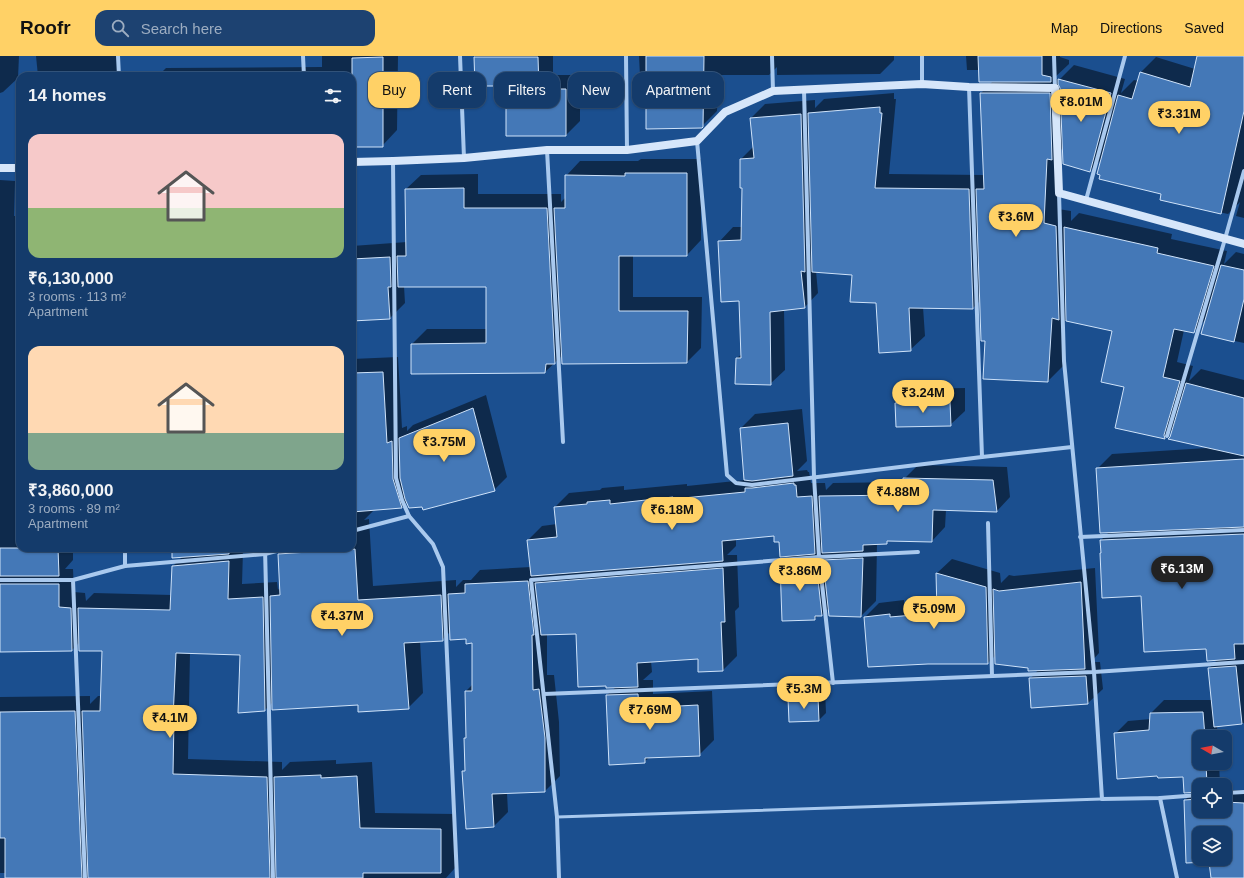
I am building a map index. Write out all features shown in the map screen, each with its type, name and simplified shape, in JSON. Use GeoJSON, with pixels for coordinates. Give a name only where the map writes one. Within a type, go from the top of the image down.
{"type":"FeatureCollection","features":[{"type":"Feature","properties":{"kind":"street"},"geometry":{"type":"LineString","coordinates":[[118,56],[119,72]]}},
{"type":"Feature","properties":{"kind":"street"},"geometry":{"type":"LineString","coordinates":[[303,56],[304,72]]}},
{"type":"Feature","properties":{"kind":"street"},"geometry":{"type":"LineString","coordinates":[[460,56],[464,158]]}},
{"type":"Feature","properties":{"kind":"street"},"geometry":{"type":"LineString","coordinates":[[626,56],[627,150]]}},
{"type":"Feature","properties":{"kind":"street"},"geometry":{"type":"LineString","coordinates":[[772,56],[773,91]]}},
{"type":"Feature","properties":{"kind":"street"},"geometry":{"type":"LineString","coordinates":[[922,56],[922,84]]}},
{"type":"Feature","properties":{"kind":"street"},"geometry":{"type":"LineString","coordinates":[[1054,56],[1064,361],[1094,672],[1102,800],[1192,796]]}},
{"type":"Feature","properties":{"kind":"street"},"geometry":{"type":"LineString","coordinates":[[1085,201],[1125,56]]}},
{"type":"Feature","properties":{"kind":"street"},"geometry":{"type":"LineString","coordinates":[[356,162],[393,162],[464,158],[547,150],[627,150],[697,142],[726,112],[773,91],[922,84],[969,87],[1055,88]]}},
{"type":"Feature","properties":{"kind":"street"},"geometry":{"type":"LineString","coordinates":[[969,87],[982,457]]}},
{"type":"Feature","properties":{"kind":"street"},"geometry":{"type":"LineString","coordinates":[[804,90],[814,477],[820,557],[833,683]]}},
{"type":"Feature","properties":{"kind":"street"},"geometry":{"type":"LineString","coordinates":[[697,142],[727,475],[736,483],[752,485],[1072,447]]}},
{"type":"Feature","properties":{"kind":"street"},"geometry":{"type":"LineString","coordinates":[[547,150],[563,442]]}},
{"type":"Feature","properties":{"kind":"street"},"geometry":{"type":"LineString","coordinates":[[393,162],[396,478],[402,500],[409,516],[433,544],[443,567],[457,878]]}},
{"type":"Feature","properties":{"kind":"street"},"geometry":{"type":"LineString","coordinates":[[0,168],[16,168]]}},
{"type":"Feature","properties":{"kind":"street"},"geometry":{"type":"LineString","coordinates":[[1167,436],[1244,172]]}},
{"type":"Feature","properties":{"kind":"street"},"geometry":{"type":"LineString","coordinates":[[1059,193],[1244,244]]}},
{"type":"Feature","properties":{"kind":"street"},"geometry":{"type":"LineString","coordinates":[[356,530],[409,516]]}},
{"type":"Feature","properties":{"kind":"street"},"geometry":{"type":"LineString","coordinates":[[988,523],[992,676]]}},
{"type":"Feature","properties":{"kind":"street"},"geometry":{"type":"LineString","coordinates":[[1080,537],[1244,530]]}},
{"type":"Feature","properties":{"kind":"street"},"geometry":{"type":"LineString","coordinates":[[125,552],[125,566]]}},
{"type":"Feature","properties":{"kind":"street"},"geometry":{"type":"LineString","coordinates":[[0,580],[73,580],[125,566],[265,554],[273,552]]}},
{"type":"Feature","properties":{"kind":"street"},"geometry":{"type":"LineString","coordinates":[[559,878],[557,817],[531,580],[820,557],[918,552]]}},
{"type":"Feature","properties":{"kind":"street"},"geometry":{"type":"LineString","coordinates":[[265,554],[272,878]]}},
{"type":"Feature","properties":{"kind":"street"},"geometry":{"type":"LineString","coordinates":[[73,580],[85,878]]}},
{"type":"Feature","properties":{"kind":"street"},"geometry":{"type":"LineString","coordinates":[[544,694],[1094,672],[1244,662]]}},
{"type":"Feature","properties":{"kind":"street"},"geometry":{"type":"LineString","coordinates":[[1232,793],[1244,792]]}},
{"type":"Feature","properties":{"kind":"street"},"geometry":{"type":"LineString","coordinates":[[1160,798],[1177,878]]}},
{"type":"Feature","properties":{"kind":"lane"},"geometry":{"type":"LineString","coordinates":[[557,817],[1102,800]]}},
{"type":"Feature","properties":{"kind":"building"},"geometry":{"type":"Polygon","coordinates":[[[646,56],[704,56],[704,72],[646,72],[646,56]]]}},
{"type":"Feature","properties":{"kind":"building"},"geometry":{"type":"Polygon","coordinates":[[[978,56],[1042,56],[1042,75],[1051,77],[1051,82],[979,82],[978,56]]]}},
{"type":"Feature","properties":{"kind":"building"},"geometry":{"type":"Polygon","coordinates":[[[1197,56],[1244,56],[1244,111],[1221,214],[1160,200],[1161,194],[1099,179],[1100,175],[1097,174],[1118,95],[1132,99],[1140,72],[1190,87],[1197,56]]]}},
{"type":"Feature","properties":{"kind":"building"},"geometry":{"type":"Polygon","coordinates":[[[383,57],[383,72],[368,72],[368,108],[383,108],[383,147],[356,147],[356,72],[352,72],[352,58],[383,57]]]}},
{"type":"Feature","properties":{"kind":"building"},"geometry":{"type":"Polygon","coordinates":[[[474,57],[538,57],[538,72],[494,72],[494,86],[486,86],[486,72],[475,72],[474,57]]]}},
{"type":"Feature","properties":{"kind":"building"},"geometry":{"type":"Polygon","coordinates":[[[1058,79],[1111,93],[1090,172],[1063,164],[1060,88],[1058,79]]]}},
{"type":"Feature","properties":{"kind":"building"},"geometry":{"type":"Polygon","coordinates":[[[560,89],[566,89],[566,136],[506,136],[506,108],[560,108],[560,89]]]}},
{"type":"Feature","properties":{"kind":"building"},"geometry":{"type":"Polygon","coordinates":[[[980,93],[1050,93],[1052,160],[1047,159],[1044,223],[1056,226],[1059,320],[1052,318],[1048,382],[983,379],[985,341],[981,341],[976,189],[984,189],[980,93]]]}},
{"type":"Feature","properties":{"kind":"building"},"geometry":{"type":"Polygon","coordinates":[[[880,107],[880,113],[882,113],[875,188],[969,189],[973,309],[909,308],[911,351],[879,353],[876,303],[850,302],[852,275],[812,272],[808,113],[880,107]]]}},
{"type":"Feature","properties":{"kind":"building"},"geometry":{"type":"Polygon","coordinates":[[[646,108],[703,108],[702,128],[646,129],[646,108]]]}},
{"type":"Feature","properties":{"kind":"building"},"geometry":{"type":"Polygon","coordinates":[[[801,114],[805,272],[801,271],[805,308],[770,312],[771,385],[735,384],[736,358],[741,358],[739,301],[721,302],[718,241],[741,240],[742,188],[740,188],[740,159],[754,158],[750,118],[801,114]]]}},
{"type":"Feature","properties":{"kind":"building"},"geometry":{"type":"Polygon","coordinates":[[[625,173],[687,173],[687,256],[619,256],[619,311],[688,311],[687,363],[562,364],[554,208],[565,208],[565,175],[625,176],[625,173]]]}},
{"type":"Feature","properties":{"kind":"building"},"geometry":{"type":"Polygon","coordinates":[[[464,188],[464,208],[547,208],[555,364],[546,364],[545,373],[411,374],[411,344],[486,343],[486,287],[398,287],[397,256],[406,256],[405,189],[464,188]]]}},
{"type":"Feature","properties":{"kind":"building"},"geometry":{"type":"Polygon","coordinates":[[[1064,227],[1158,248],[1157,253],[1214,266],[1194,333],[1174,329],[1163,377],[1180,381],[1164,435],[1165,439],[1115,428],[1124,387],[1101,382],[1112,331],[1066,321],[1064,227]]]}},
{"type":"Feature","properties":{"kind":"building"},"geometry":{"type":"Polygon","coordinates":[[[390,257],[391,287],[388,287],[390,319],[356,321],[356,259],[390,257]]]}},
{"type":"Feature","properties":{"kind":"building"},"geometry":{"type":"Polygon","coordinates":[[[1221,265],[1244,270],[1244,299],[1234,342],[1201,334],[1221,265]]]}},
{"type":"Feature","properties":{"kind":"building"},"geometry":{"type":"Polygon","coordinates":[[[383,372],[387,443],[392,441],[393,479],[402,508],[356,512],[356,373],[383,372]]]}},
{"type":"Feature","properties":{"kind":"building"},"geometry":{"type":"Polygon","coordinates":[[[1186,383],[1244,398],[1244,456],[1168,439],[1170,437],[1186,383]]]}},
{"type":"Feature","properties":{"kind":"building"},"geometry":{"type":"Polygon","coordinates":[[[950,402],[951,426],[896,427],[895,403],[950,402]]]}},
{"type":"Feature","properties":{"kind":"building"},"geometry":{"type":"Polygon","coordinates":[[[473,408],[495,491],[423,510],[422,507],[409,508],[405,499],[400,478],[399,438],[473,408]]]}},
{"type":"Feature","properties":{"kind":"building"},"geometry":{"type":"Polygon","coordinates":[[[788,423],[793,476],[752,481],[744,480],[740,428],[788,423]]]}},
{"type":"Feature","properties":{"kind":"building"},"geometry":{"type":"Polygon","coordinates":[[[1244,459],[1244,527],[1100,533],[1096,468],[1244,459]]]}},
{"type":"Feature","properties":{"kind":"building"},"geometry":{"type":"Polygon","coordinates":[[[903,478],[993,480],[997,512],[933,510],[932,542],[887,541],[887,544],[863,545],[863,551],[822,553],[819,496],[903,495],[903,478]]]}},
{"type":"Feature","properties":{"kind":"building"},"geometry":{"type":"Polygon","coordinates":[[[794,483],[794,485],[796,485],[797,497],[812,496],[815,554],[780,557],[779,542],[774,542],[774,536],[722,541],[723,561],[531,576],[527,540],[557,537],[554,507],[610,500],[610,504],[673,497],[673,499],[745,492],[745,488],[794,483]]]}},
{"type":"Feature","properties":{"kind":"building"},"geometry":{"type":"Polygon","coordinates":[[[1244,534],[1244,644],[1234,644],[1235,659],[1207,661],[1206,649],[1144,652],[1141,596],[1102,598],[1100,540],[1244,534]]]}},
{"type":"Feature","properties":{"kind":"building"},"geometry":{"type":"Polygon","coordinates":[[[0,548],[16,548],[16,552],[58,552],[59,576],[0,576],[0,548]]]}},
{"type":"Feature","properties":{"kind":"building"},"geometry":{"type":"Polygon","coordinates":[[[172,552],[229,552],[229,554],[172,558],[172,552]]]}},
{"type":"Feature","properties":{"kind":"building"},"geometry":{"type":"Polygon","coordinates":[[[309,552],[355,552],[358,600],[441,595],[443,641],[404,643],[409,709],[358,712],[358,705],[272,710],[270,596],[280,595],[278,554],[309,552]]]}},
{"type":"Feature","properties":{"kind":"building"},"geometry":{"type":"Polygon","coordinates":[[[863,558],[861,617],[829,616],[823,560],[863,558]]]}},
{"type":"Feature","properties":{"kind":"building"},"geometry":{"type":"Polygon","coordinates":[[[229,561],[228,599],[263,597],[265,711],[238,713],[240,655],[176,653],[173,719],[173,774],[267,777],[270,878],[88,878],[82,711],[100,711],[102,651],[79,651],[78,608],[170,610],[172,566],[229,561]]]}},
{"type":"Feature","properties":{"kind":"building"},"geometry":{"type":"Polygon","coordinates":[[[816,561],[822,616],[815,616],[815,620],[782,621],[780,564],[816,561]]]}},
{"type":"Feature","properties":{"kind":"building"},"geometry":{"type":"Polygon","coordinates":[[[723,568],[725,622],[721,622],[723,671],[698,672],[698,659],[637,663],[638,687],[578,687],[576,634],[541,635],[535,583],[723,568]]]}},
{"type":"Feature","properties":{"kind":"building"},"geometry":{"type":"Polygon","coordinates":[[[936,573],[986,587],[988,664],[928,664],[868,667],[864,617],[890,614],[890,617],[937,613],[936,573]]]}},
{"type":"Feature","properties":{"kind":"building"},"geometry":{"type":"Polygon","coordinates":[[[528,581],[534,635],[532,635],[533,690],[539,689],[545,738],[545,792],[492,794],[494,827],[466,829],[462,771],[465,771],[465,691],[472,691],[472,643],[466,644],[466,639],[450,640],[448,594],[465,593],[465,584],[528,581]]]}},
{"type":"Feature","properties":{"kind":"building"},"geometry":{"type":"Polygon","coordinates":[[[1081,582],[1085,669],[1028,671],[1028,668],[995,664],[993,589],[999,591],[1081,582]]]}},
{"type":"Feature","properties":{"kind":"building"},"geometry":{"type":"Polygon","coordinates":[[[0,584],[59,584],[59,607],[71,608],[72,651],[0,652],[0,584]]]}},
{"type":"Feature","properties":{"kind":"building"},"geometry":{"type":"Polygon","coordinates":[[[1236,666],[1242,724],[1214,727],[1208,668],[1236,666]]]}},
{"type":"Feature","properties":{"kind":"building"},"geometry":{"type":"Polygon","coordinates":[[[1086,676],[1088,704],[1031,708],[1029,678],[1086,676]]]}},
{"type":"Feature","properties":{"kind":"building"},"geometry":{"type":"Polygon","coordinates":[[[638,694],[639,708],[698,705],[700,756],[645,758],[645,763],[609,765],[606,695],[638,694]]]}},
{"type":"Feature","properties":{"kind":"building"},"geometry":{"type":"Polygon","coordinates":[[[818,697],[819,721],[789,722],[788,698],[818,697]]]}},
{"type":"Feature","properties":{"kind":"building"},"geometry":{"type":"Polygon","coordinates":[[[75,711],[82,878],[5,878],[5,838],[0,838],[0,712],[75,711]]]}},
{"type":"Feature","properties":{"kind":"building"},"geometry":{"type":"Polygon","coordinates":[[[1203,712],[1204,730],[1192,730],[1192,770],[1206,770],[1207,778],[1192,778],[1192,792],[1184,793],[1183,777],[1158,778],[1157,776],[1117,779],[1114,733],[1149,730],[1150,713],[1203,712]]]}},
{"type":"Feature","properties":{"kind":"building"},"geometry":{"type":"Polygon","coordinates":[[[321,775],[321,778],[357,776],[360,828],[441,829],[441,873],[363,873],[363,878],[276,878],[274,777],[321,775]]]}},
{"type":"Feature","properties":{"kind":"building"},"geometry":{"type":"Polygon","coordinates":[[[1192,799],[1192,818],[1232,818],[1232,802],[1244,803],[1244,878],[1211,878],[1210,866],[1232,866],[1232,826],[1192,826],[1192,863],[1186,863],[1184,800],[1192,799]]]}}]}
